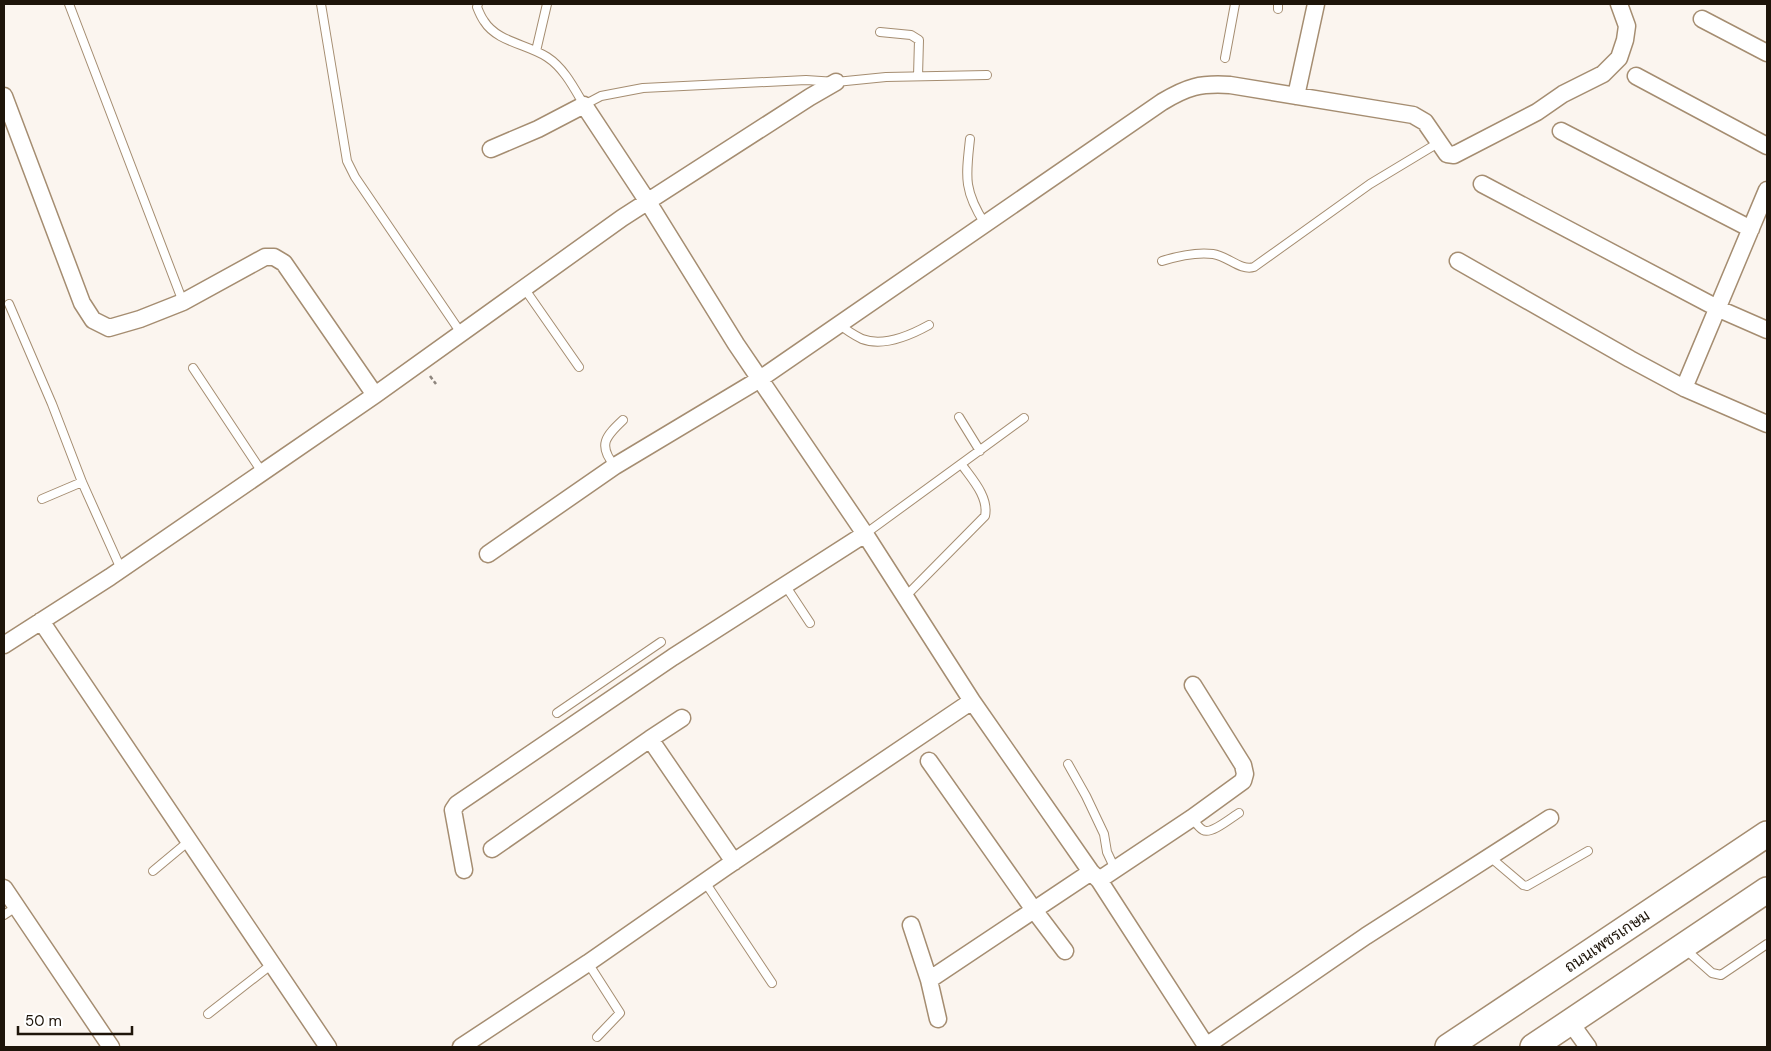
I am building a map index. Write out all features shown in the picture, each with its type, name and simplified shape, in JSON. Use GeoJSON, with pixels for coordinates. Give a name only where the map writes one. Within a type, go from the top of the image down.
{"type":"FeatureCollection","features":[{"type":"Feature","properties":{"kind":"main road","name":"ถนนเพชรเกษม"},"geometry":{"type":"LineString","coordinates":[[1448,1047],[1767,834]]}},
{"type":"Feature","properties":{"kind":"main road"},"geometry":{"type":"LineString","coordinates":[[1533,1047],[1767,890]]}},
{"type":"Feature","properties":{"kind":"street"},"geometry":{"type":"LineString","coordinates":[[1296,96],[1316,4]]}},
{"type":"Feature","properties":{"kind":"street"},"geometry":{"type":"LineString","coordinates":[[488,554],[615,466],[760,379],[1162,102],[1183,90],[1209,83],[1413,115],[1425,122],[1447,154],[1454,155],[1537,112],[1563,94],[1603,74],[1619,58],[1625,40],[1627,26],[1619,4]]}},
{"type":"Feature","properties":{"kind":"street"},"geometry":{"type":"LineString","coordinates":[[1702,19],[1767,53]]}},
{"type":"Feature","properties":{"kind":"street"},"geometry":{"type":"LineString","coordinates":[[1636,76],[1767,146]]}},
{"type":"Feature","properties":{"kind":"street"},"geometry":{"type":"LineString","coordinates":[[4,645],[121,569],[375,395],[461,332],[648,202],[836,82]]}},
{"type":"Feature","properties":{"kind":"street"},"geometry":{"type":"LineString","coordinates":[[4,96],[82,303],[93,320],[109,328],[140,319],[183,302],[265,257],[274,257],[284,263],[375,395]]}},
{"type":"Feature","properties":{"kind":"street"},"geometry":{"type":"LineString","coordinates":[[491,148],[538,129],[584,105],[760,379],[865,534],[972,701],[1095,876],[1206,1047],[1366,936],[1550,818]]}},
{"type":"Feature","properties":{"kind":"street"},"geometry":{"type":"LineString","coordinates":[[1561,131],[1750,229]]}},
{"type":"Feature","properties":{"kind":"street"},"geometry":{"type":"LineString","coordinates":[[1482,184],[1719,309],[1767,330]]}},
{"type":"Feature","properties":{"kind":"street"},"geometry":{"type":"LineString","coordinates":[[1684,388],[1719,309],[1767,190]]}},
{"type":"Feature","properties":{"kind":"street"},"geometry":{"type":"LineString","coordinates":[[1458,261],[1684,388],[1767,424]]}},
{"type":"Feature","properties":{"kind":"street"},"geometry":{"type":"LineString","coordinates":[[464,870],[453,810],[457,804],[637,681],[865,534]]}},
{"type":"Feature","properties":{"kind":"street"},"geometry":{"type":"LineString","coordinates":[[41,622],[328,1047]]}},
{"type":"Feature","properties":{"kind":"street"},"geometry":{"type":"LineString","coordinates":[[929,980],[1034,910],[1095,876],[1115,869],[1243,782],[1245,774],[1243,764],[1193,685]]}},
{"type":"Feature","properties":{"kind":"street"},"geometry":{"type":"LineString","coordinates":[[461,1047],[588,963],[972,701]]}},
{"type":"Feature","properties":{"kind":"street"},"geometry":{"type":"LineString","coordinates":[[492,849],[650,738],[682,718]]}},
{"type":"Feature","properties":{"kind":"street"},"geometry":{"type":"LineString","coordinates":[[650,738],[734,862]]}},
{"type":"Feature","properties":{"kind":"street"},"geometry":{"type":"LineString","coordinates":[[929,761],[1065,951]]}},
{"type":"Feature","properties":{"kind":"street"},"geometry":{"type":"LineString","coordinates":[[4,888],[10,911],[111,1047]]}},
{"type":"Feature","properties":{"kind":"street"},"geometry":{"type":"LineString","coordinates":[[911,925],[929,980],[938,1019]]}},
{"type":"Feature","properties":{"kind":"street"},"geometry":{"type":"LineString","coordinates":[[1570,1022],[1588,1047]]}},
{"type":"Feature","properties":{"kind":"lane"},"geometry":{"type":"LineString","coordinates":[[69,4],[183,302]]}},
{"type":"Feature","properties":{"kind":"lane"},"geometry":{"type":"LineString","coordinates":[[320,4],[347,162],[461,332]]}},
{"type":"Feature","properties":{"kind":"lane"},"geometry":{"type":"LineString","coordinates":[[478,4],[477,7],[484,22],[501,37],[548,57],[564,72],[584,105],[601,96],[643,88],[806,80],[836,82],[886,77],[987,75]]}},
{"type":"Feature","properties":{"kind":"lane"},"geometry":{"type":"LineString","coordinates":[[536,51],[546,4]]}},
{"type":"Feature","properties":{"kind":"lane"},"geometry":{"type":"LineString","coordinates":[[1224,58],[1235,4]]}},
{"type":"Feature","properties":{"kind":"lane"},"geometry":{"type":"LineString","coordinates":[[880,32],[911,35],[918,40],[918,76]]}},
{"type":"Feature","properties":{"kind":"lane"},"geometry":{"type":"LineString","coordinates":[[970,138],[966,174],[968,192],[974,207],[985,224]]}},
{"type":"Feature","properties":{"kind":"lane"},"geometry":{"type":"LineString","coordinates":[[1162,261],[1196,254],[1214,254],[1229,259],[1244,268],[1254,267],[1370,184],[1438,143]]}},
{"type":"Feature","properties":{"kind":"lane"},"geometry":{"type":"LineString","coordinates":[[524,288],[579,367]]}},
{"type":"Feature","properties":{"kind":"lane"},"geometry":{"type":"LineString","coordinates":[[9,304],[52,404],[82,482],[121,569]]}},
{"type":"Feature","properties":{"kind":"lane"},"geometry":{"type":"LineString","coordinates":[[839,324],[864,340],[884,342],[918,331],[929,325]]}},
{"type":"Feature","properties":{"kind":"lane"},"geometry":{"type":"LineString","coordinates":[[193,368],[262,472]]}},
{"type":"Feature","properties":{"kind":"lane"},"geometry":{"type":"LineString","coordinates":[[959,417],[980,451]]}},
{"type":"Feature","properties":{"kind":"lane"},"geometry":{"type":"LineString","coordinates":[[865,534],[1024,418]]}},
{"type":"Feature","properties":{"kind":"lane"},"geometry":{"type":"LineString","coordinates":[[615,466],[608,457],[605,446],[608,434],[623,420]]}},
{"type":"Feature","properties":{"kind":"lane"},"geometry":{"type":"LineString","coordinates":[[905,597],[985,516],[986,503],[962,464]]}},
{"type":"Feature","properties":{"kind":"lane"},"geometry":{"type":"LineString","coordinates":[[42,499],[82,482]]}},
{"type":"Feature","properties":{"kind":"lane"},"geometry":{"type":"LineString","coordinates":[[786,585],[810,623]]}},
{"type":"Feature","properties":{"kind":"lane"},"geometry":{"type":"LineString","coordinates":[[557,713],[661,642]]}},
{"type":"Feature","properties":{"kind":"lane"},"geometry":{"type":"LineString","coordinates":[[626,666],[637,681]]}},
{"type":"Feature","properties":{"kind":"lane"},"geometry":{"type":"LineString","coordinates":[[1068,764],[1104,834],[1107,852],[1115,869]]}},
{"type":"Feature","properties":{"kind":"lane"},"geometry":{"type":"LineString","coordinates":[[1192,818],[1202,829],[1208,832],[1239,813]]}},
{"type":"Feature","properties":{"kind":"lane"},"geometry":{"type":"LineString","coordinates":[[153,871],[189,841]]}},
{"type":"Feature","properties":{"kind":"lane"},"geometry":{"type":"LineString","coordinates":[[1490,857],[1523,885],[1527,886],[1588,851]]}},
{"type":"Feature","properties":{"kind":"lane"},"geometry":{"type":"LineString","coordinates":[[705,882],[772,983]]}},
{"type":"Feature","properties":{"kind":"lane"},"geometry":{"type":"LineString","coordinates":[[1683,948],[1712,973],[1721,975],[1767,944]]}},
{"type":"Feature","properties":{"kind":"lane"},"geometry":{"type":"LineString","coordinates":[[588,963],[620,1014],[597,1037]]}},
{"type":"Feature","properties":{"kind":"lane"},"geometry":{"type":"LineString","coordinates":[[208,1014],[272,964]]}}]}
